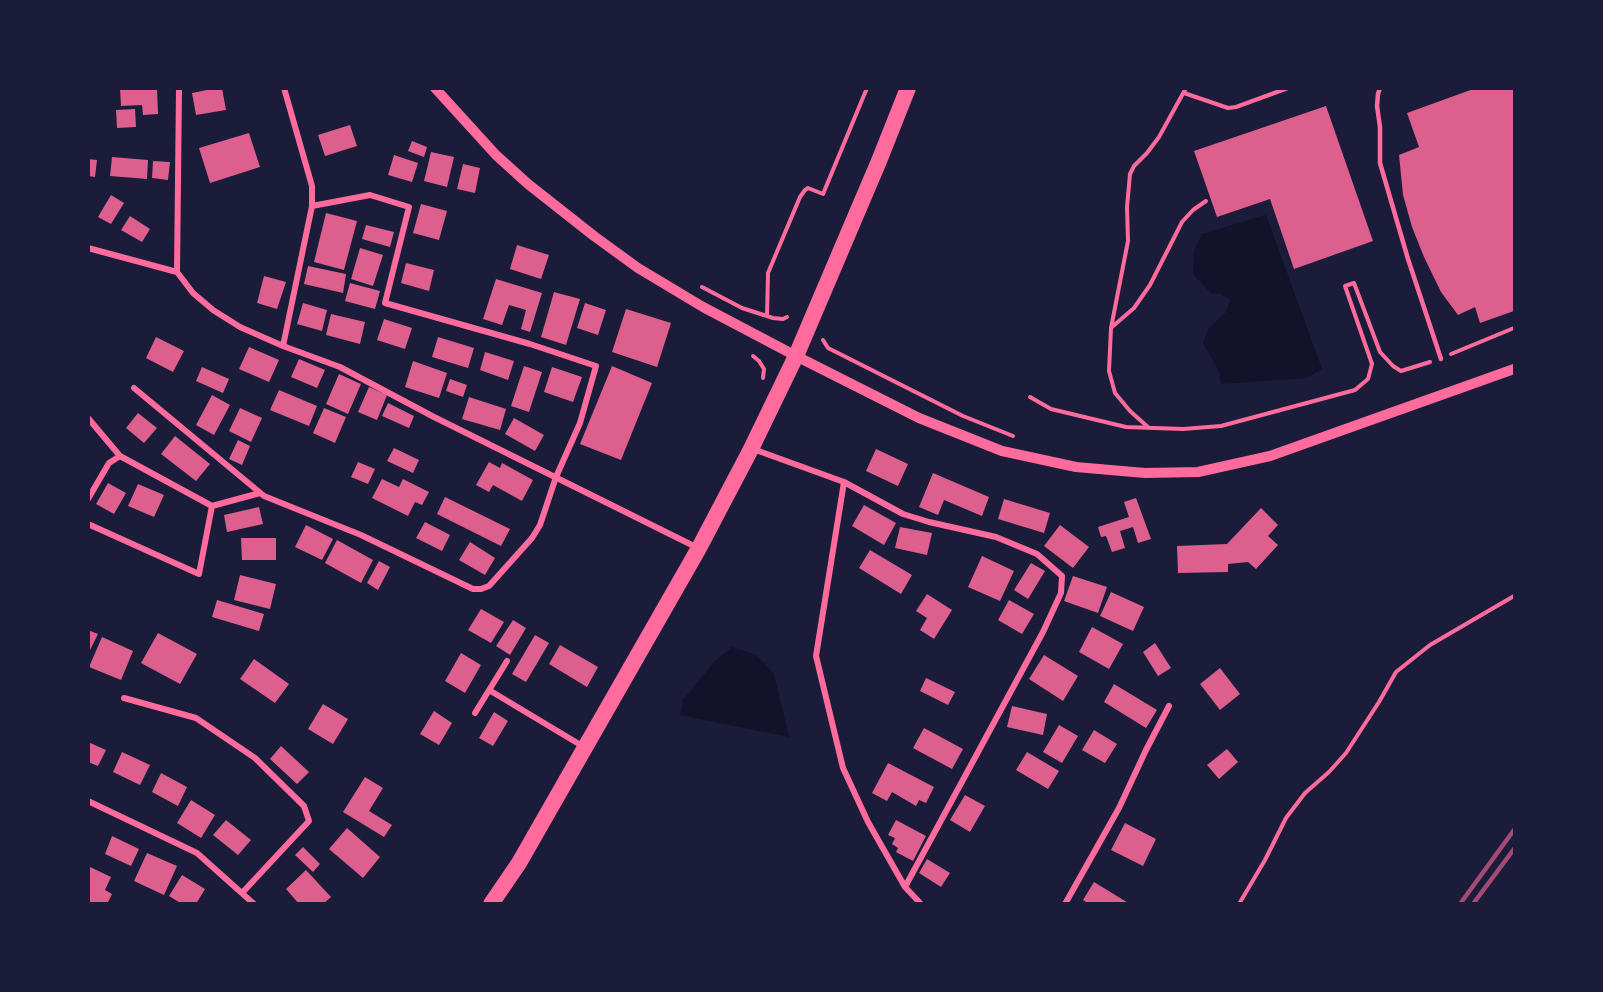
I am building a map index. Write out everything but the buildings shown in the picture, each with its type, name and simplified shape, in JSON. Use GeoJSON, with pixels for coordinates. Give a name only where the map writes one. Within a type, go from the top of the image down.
{"type":"FeatureCollection","features":[{"type":"Feature","properties":{"kind":"highway"},"geometry":{"type":"LineString","coordinates":[[491,903],[519,863],[585,748],[699,548],[751,449],[796,356],[908,88]]}},
{"type":"Feature","properties":{"kind":"street"},"geometry":{"type":"LineString","coordinates":[[177,272],[179,88]]}},
{"type":"Feature","properties":{"kind":"street"},"geometry":{"type":"LineString","coordinates":[[283,346],[312,206],[312,186],[284,88]]}},
{"type":"Feature","properties":{"kind":"street"},"geometry":{"type":"LineString","coordinates":[[435,88],[502,161],[594,236],[638,268],[703,307],[796,356],[919,418],[1002,452],[1076,467],[1145,473],[1198,472],[1270,456],[1515,369]]}},
{"type":"Feature","properties":{"kind":"street"},"geometry":{"type":"LineString","coordinates":[[134,388],[264,496],[361,535],[473,589],[489,586],[532,538],[540,525],[556,477],[580,423],[596,366],[530,344],[385,303],[410,207],[370,195],[312,206]]}},
{"type":"Feature","properties":{"kind":"street"},"geometry":{"type":"LineString","coordinates":[[88,248],[177,272],[193,292],[213,310],[240,327],[340,367],[434,417],[699,548]]}},
{"type":"Feature","properties":{"kind":"street"},"geometry":{"type":"LineString","coordinates":[[88,418],[120,456],[212,506],[260,493]]}},
{"type":"Feature","properties":{"kind":"street"},"geometry":{"type":"LineString","coordinates":[[751,449],[844,482],[903,514],[996,537],[1037,554],[1062,576],[1061,593],[1043,632],[905,887]]}},
{"type":"Feature","properties":{"kind":"street"},"geometry":{"type":"LineString","coordinates":[[88,499],[109,463],[120,456]]}},
{"type":"Feature","properties":{"kind":"street"},"geometry":{"type":"LineString","coordinates":[[844,482],[816,656],[843,768],[868,822],[905,887],[921,903]]}},
{"type":"Feature","properties":{"kind":"street"},"geometry":{"type":"LineString","coordinates":[[88,524],[199,574],[212,506]]}},
{"type":"Feature","properties":{"kind":"street"},"geometry":{"type":"LineString","coordinates":[[475,713],[507,661]]}},
{"type":"Feature","properties":{"kind":"street"},"geometry":{"type":"LineString","coordinates":[[489,690],[585,748]]}},
{"type":"Feature","properties":{"kind":"street"},"geometry":{"type":"LineString","coordinates":[[124,698],[196,718],[255,758],[304,806],[309,821],[242,892]]}},
{"type":"Feature","properties":{"kind":"street"},"geometry":{"type":"LineString","coordinates":[[1065,903],[1119,808],[1169,706]]}},
{"type":"Feature","properties":{"kind":"street"},"geometry":{"type":"LineString","coordinates":[[88,801],[197,853],[254,903]]}},
{"type":"Feature","properties":{"kind":"lane"},"geometry":{"type":"LineString","coordinates":[[1380,88],[1377,106],[1380,127],[1380,163],[1441,359]]}},
{"type":"Feature","properties":{"kind":"path"},"geometry":{"type":"LineString","coordinates":[[766,316],[768,273],[800,197],[808,188],[823,194],[867,88]]}},
{"type":"Feature","properties":{"kind":"path"},"geometry":{"type":"LineString","coordinates":[[1149,428],[1115,393],[1109,371],[1111,328],[1128,241],[1127,207],[1130,174],[1159,137],[1185,91],[1228,108],[1288,88]]}},
{"type":"Feature","properties":{"kind":"path"},"geometry":{"type":"LineString","coordinates":[[1111,328],[1134,308],[1150,285],[1182,222],[1206,201]]}},
{"type":"Feature","properties":{"kind":"path"},"geometry":{"type":"LineString","coordinates":[[695,283],[742,308],[766,316],[783,319],[787,317]]}},
{"type":"Feature","properties":{"kind":"path"},"geometry":{"type":"LineString","coordinates":[[1030,396],[1052,410],[1126,427],[1183,429],[1221,426],[1355,390],[1368,379],[1372,364],[1345,286],[1354,283],[1380,352],[1401,371],[1441,359],[1515,328]]}},
{"type":"Feature","properties":{"kind":"path"},"geometry":{"type":"LineString","coordinates":[[828,348],[963,416],[1023,439]]}},
{"type":"Feature","properties":{"kind":"path"},"geometry":{"type":"LineString","coordinates":[[753,356],[764,369],[763,378]]}},
{"type":"Feature","properties":{"kind":"path"},"geometry":{"type":"LineString","coordinates":[[1239,903],[1265,860],[1286,818],[1305,793],[1346,753],[1396,672],[1430,645],[1515,596]]}},
{"type":"Feature","properties":{"kind":"shaded area"},"geometry":{"type":"Polygon","coordinates":[[[1266,215],[1322,369],[1306,378],[1221,384],[1219,371],[1203,343],[1209,328],[1226,312],[1230,300],[1221,294],[1211,293],[1193,274],[1194,251],[1202,234],[1266,215]]]}},
{"type":"Feature","properties":{"kind":"shaded area"},"geometry":{"type":"Polygon","coordinates":[[[732,647],[756,655],[774,674],[789,737],[680,715],[683,700],[715,661],[732,647]]]}},
{"type":"Feature","properties":{"kind":"railway"},"geometry":{"type":"LineString","coordinates":[[1460,904],[1514,830]]}},
{"type":"Feature","properties":{"kind":"railway"},"geometry":{"type":"LineString","coordinates":[[1473,904],[1514,849]]}}]}
